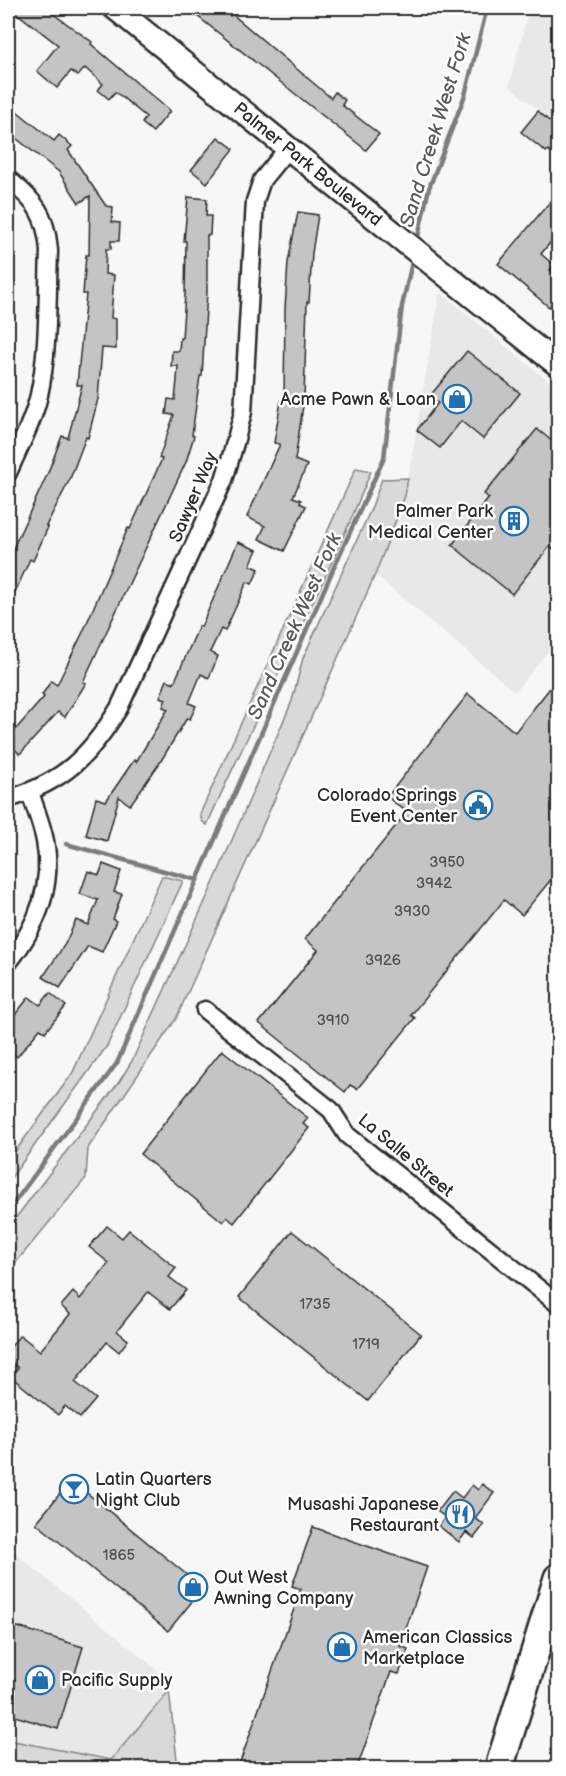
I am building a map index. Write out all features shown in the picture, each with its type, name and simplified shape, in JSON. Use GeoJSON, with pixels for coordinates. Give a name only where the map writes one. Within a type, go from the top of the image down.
{"type":"FeatureCollection","features":[{"type":"Feature","properties":{"kind":"highway"},"geometry":{"type":"LineString","coordinates":[[499,1768],[558,1578]]}},
{"type":"Feature","properties":{"kind":"main road","name":"Palmer Park Boulevard"},"geometry":{"type":"LineString","coordinates":[[115,8],[558,365]]}},
{"type":"Feature","properties":{"kind":"street","name":"Sawyer Way"},"geometry":{"type":"LineString","coordinates":[[8,799],[30,792],[60,776],[84,757],[102,737],[119,708],[224,480],[243,412],[255,201],[262,180],[288,148]]}},
{"type":"Feature","properties":{"kind":"street"},"geometry":{"type":"LineString","coordinates":[[8,179],[41,212],[48,233],[49,251],[43,369],[39,396],[32,420],[8,472]]}},
{"type":"Feature","properties":{"kind":"street"},"geometry":{"type":"LineString","coordinates":[[8,963],[22,944],[44,899],[47,869],[45,842],[30,792]]}},
{"type":"Feature","properties":{"kind":"street","name":"La Salle Street"},"geometry":{"type":"LineString","coordinates":[[205,1010],[331,1110],[347,1135],[558,1304]]}},
{"type":"Feature","properties":{"kind":"shaded area"},"geometry":{"type":"Polygon","coordinates":[[[529,8],[558,8],[558,126],[509,86],[529,8]]]}},
{"type":"Feature","properties":{"kind":"shaded area"},"geometry":{"type":"Polygon","coordinates":[[[440,292],[558,389],[558,639],[515,692],[375,575],[405,496],[440,292]]]}},
{"type":"Feature","properties":{"kind":"shaded area"},"geometry":{"type":"Polygon","coordinates":[[[356,468],[371,471],[312,605],[207,825],[202,821],[200,814],[356,468]]]}},
{"type":"Feature","properties":{"kind":"shaded area"},"geometry":{"type":"Polygon","coordinates":[[[408,478],[405,496],[375,575],[176,1019],[88,1148],[86,1178],[8,1272],[8,1228],[119,1082],[132,1061],[213,884],[292,701],[303,658],[371,509],[382,479],[408,478]]]}},
{"type":"Feature","properties":{"kind":"shaded area"},"geometry":{"type":"Polygon","coordinates":[[[162,876],[183,881],[107,1046],[8,1182],[8,1161],[72,1074],[162,876]]]}},
{"type":"Feature","properties":{"kind":"shaded area"},"geometry":{"type":"Polygon","coordinates":[[[8,1547],[156,1669],[169,1691],[111,1761],[8,1740],[8,1547]]]}},
{"type":"Feature","properties":{"kind":"shaded area"},"geometry":{"type":"Polygon","coordinates":[[[169,1691],[178,1768],[8,1768],[8,1740],[111,1760],[169,1691]]]}},
{"type":"Feature","properties":{"kind":"building"},"geometry":{"type":"Polygon","coordinates":[[[10,8],[45,8],[92,42],[91,44],[170,111],[153,132],[142,123],[146,117],[122,97],[115,92],[109,99],[98,90],[103,84],[85,68],[78,76],[71,71],[57,88],[37,71],[58,45],[10,8]]]}},
{"type":"Feature","properties":{"kind":"building"},"geometry":{"type":"Polygon","coordinates":[[[187,8],[219,8],[230,16],[232,14],[331,98],[335,92],[345,100],[342,105],[379,134],[366,150],[187,8]]]}},
{"type":"Feature","properties":{"kind":"building"},"geometry":{"type":"Polygon","coordinates":[[[8,104],[54,141],[59,135],[72,146],[68,150],[106,206],[113,207],[112,222],[120,223],[119,241],[111,241],[111,249],[106,249],[105,274],[114,275],[111,318],[116,319],[116,349],[102,348],[98,399],[88,438],[86,437],[70,479],[46,526],[48,527],[33,561],[30,559],[8,608],[8,559],[47,475],[62,436],[68,438],[82,385],[77,385],[86,294],[83,294],[86,255],[89,255],[90,196],[79,203],[59,172],[8,132],[8,104]]]}},
{"type":"Feature","properties":{"kind":"building"},"geometry":{"type":"Polygon","coordinates":[[[538,111],[558,129],[558,159],[521,132],[538,111]]]}},
{"type":"Feature","properties":{"kind":"building"},"geometry":{"type":"Polygon","coordinates":[[[218,137],[234,149],[207,183],[191,170],[218,137]]]}},
{"type":"Feature","properties":{"kind":"building"},"geometry":{"type":"Polygon","coordinates":[[[558,192],[558,233],[541,254],[554,265],[550,270],[558,277],[558,296],[549,307],[498,264],[558,192]]]}},
{"type":"Feature","properties":{"kind":"building"},"geometry":{"type":"Polygon","coordinates":[[[188,197],[207,199],[206,216],[211,216],[210,235],[207,235],[207,292],[202,376],[200,376],[192,435],[194,436],[186,462],[83,682],[86,683],[65,717],[58,712],[20,754],[10,745],[15,740],[10,736],[44,697],[42,695],[51,681],[57,685],[162,459],[159,458],[174,415],[166,414],[168,399],[175,400],[177,380],[178,366],[171,366],[172,351],[179,351],[180,338],[182,338],[185,294],[186,241],[184,241],[188,197]]]}},
{"type":"Feature","properties":{"kind":"building"},"geometry":{"type":"Polygon","coordinates":[[[298,212],[318,215],[312,253],[309,302],[307,302],[304,399],[295,460],[307,465],[293,497],[301,500],[300,503],[306,506],[284,551],[259,539],[265,526],[247,517],[280,444],[274,443],[281,401],[284,401],[288,262],[298,212]]]}},
{"type":"Feature","properties":{"kind":"building","name":"Acme Pawn & Loan"},"geometry":{"type":"Polygon","coordinates":[[[467,351],[520,393],[483,439],[461,421],[440,448],[417,430],[438,403],[430,396],[467,351]]]}},
{"type":"Feature","properties":{"kind":"building","name":"Palmer Park Medical Center"},"geometry":{"type":"Polygon","coordinates":[[[537,429],[558,446],[558,553],[550,546],[512,594],[452,545],[489,498],[484,494],[537,429]]]}},
{"type":"Feature","properties":{"kind":"building"},"geometry":{"type":"Polygon","coordinates":[[[238,542],[257,550],[250,565],[259,569],[252,584],[247,582],[225,631],[221,629],[210,652],[218,656],[209,678],[201,674],[189,703],[196,706],[190,719],[187,718],[130,805],[119,797],[107,841],[86,835],[96,798],[106,801],[134,760],[136,762],[168,709],[163,707],[166,699],[160,697],[167,680],[174,683],[238,542]]]}},
{"type":"Feature","properties":{"kind":"building"},"geometry":{"type":"Polygon","coordinates":[[[558,678],[558,871],[522,915],[504,900],[411,1015],[415,1018],[357,1089],[350,1085],[345,1092],[259,1023],[318,950],[305,939],[407,812],[387,797],[468,694],[515,732],[558,678]]]}},
{"type":"Feature","properties":{"kind":"building"},"geometry":{"type":"Polygon","coordinates":[[[103,864],[121,871],[114,892],[122,894],[113,919],[116,921],[102,952],[88,946],[60,988],[43,977],[65,944],[76,920],[88,925],[98,900],[80,894],[88,871],[99,875],[103,864]]]}},
{"type":"Feature","properties":{"kind":"building"},"geometry":{"type":"Polygon","coordinates":[[[50,993],[66,1006],[45,1032],[40,1029],[17,1057],[8,1049],[8,1011],[14,1016],[29,997],[40,1005],[50,993]]]}},
{"type":"Feature","properties":{"kind":"building"},"geometry":{"type":"Polygon","coordinates":[[[222,1050],[308,1118],[303,1124],[309,1128],[234,1223],[227,1217],[223,1222],[140,1154],[222,1050]]]}},
{"type":"Feature","properties":{"kind":"building"},"geometry":{"type":"Polygon","coordinates":[[[107,1226],[122,1238],[129,1230],[176,1268],[169,1277],[186,1290],[170,1309],[148,1292],[117,1331],[128,1340],[119,1352],[107,1342],[75,1382],[96,1399],[80,1418],[65,1406],[58,1415],[10,1376],[18,1368],[8,1359],[8,1350],[20,1335],[40,1351],[70,1314],[61,1306],[73,1292],[80,1299],[109,1263],[89,1247],[107,1226]]]}},
{"type":"Feature","properties":{"kind":"building"},"geometry":{"type":"Polygon","coordinates":[[[292,1231],[421,1334],[368,1401],[239,1297],[292,1231]]]}},
{"type":"Feature","properties":{"kind":"building"},"geometry":{"type":"Polygon","coordinates":[[[71,1480],[203,1588],[168,1631],[36,1523],[71,1480]]]}},
{"type":"Feature","properties":{"kind":"building","name":"Musashi Japanese Restaurant"},"geometry":{"type":"Polygon","coordinates":[[[482,1484],[494,1493],[475,1518],[484,1525],[474,1538],[466,1532],[459,1542],[439,1526],[445,1517],[437,1511],[453,1491],[462,1498],[472,1485],[478,1490],[482,1484]]]}},
{"type":"Feature","properties":{"kind":"building","name":"American Classics Marketplace"},"geometry":{"type":"Polygon","coordinates":[[[313,1527],[427,1567],[400,1646],[408,1649],[399,1674],[391,1672],[357,1768],[238,1768],[301,1589],[292,1586],[313,1527]]]}},
{"type":"Feature","properties":{"kind":"building","name":"Pacific Supply"},"geometry":{"type":"Polygon","coordinates":[[[8,1624],[83,1647],[58,1729],[8,1714],[8,1624]]]}},
{"type":"Feature","properties":{"kind":"waterway","name":"Sand Creek West Fork"},"geometry":{"type":"LineString","coordinates":[[417,241],[429,188],[465,95],[487,8]]}},
{"type":"Feature","properties":{"kind":"waterway","name":"Sand Creek West Fork"},"geometry":{"type":"LineString","coordinates":[[8,1211],[117,1063],[384,458],[402,306],[413,258]]}},
{"type":"Feature","properties":{"kind":"waterway"},"geometry":{"type":"LineString","coordinates":[[66,844],[197,880]]}},
{"type":"Feature","properties":{"kind":"place","name":"Acme Pawn & Loan"},"geometry":{"type":"Point","coordinates":[457,399]}},
{"type":"Feature","properties":{"kind":"place","name":"Palmer Park Medical Center"},"geometry":{"type":"Point","coordinates":[514,521]}},
{"type":"Feature","properties":{"kind":"place","name":"Colorado Springs Event Center"},"geometry":{"type":"Point","coordinates":[478,805]}},
{"type":"Feature","properties":{"kind":"place","name":"Latin Quarters Night Club"},"geometry":{"type":"Point","coordinates":[74,1489]}},
{"type":"Feature","properties":{"kind":"place","name":"Musashi Japanese Restaurant"},"geometry":{"type":"Point","coordinates":[460,1514]}},
{"type":"Feature","properties":{"kind":"place","name":"Out West Awning Company"},"geometry":{"type":"Point","coordinates":[193,1587]}},
{"type":"Feature","properties":{"kind":"place","name":"American Classics Marketplace"},"geometry":{"type":"Point","coordinates":[342,1647]}},
{"type":"Feature","properties":{"kind":"place","name":"Pacific Supply"},"geometry":{"type":"Point","coordinates":[40,1680]}}]}
